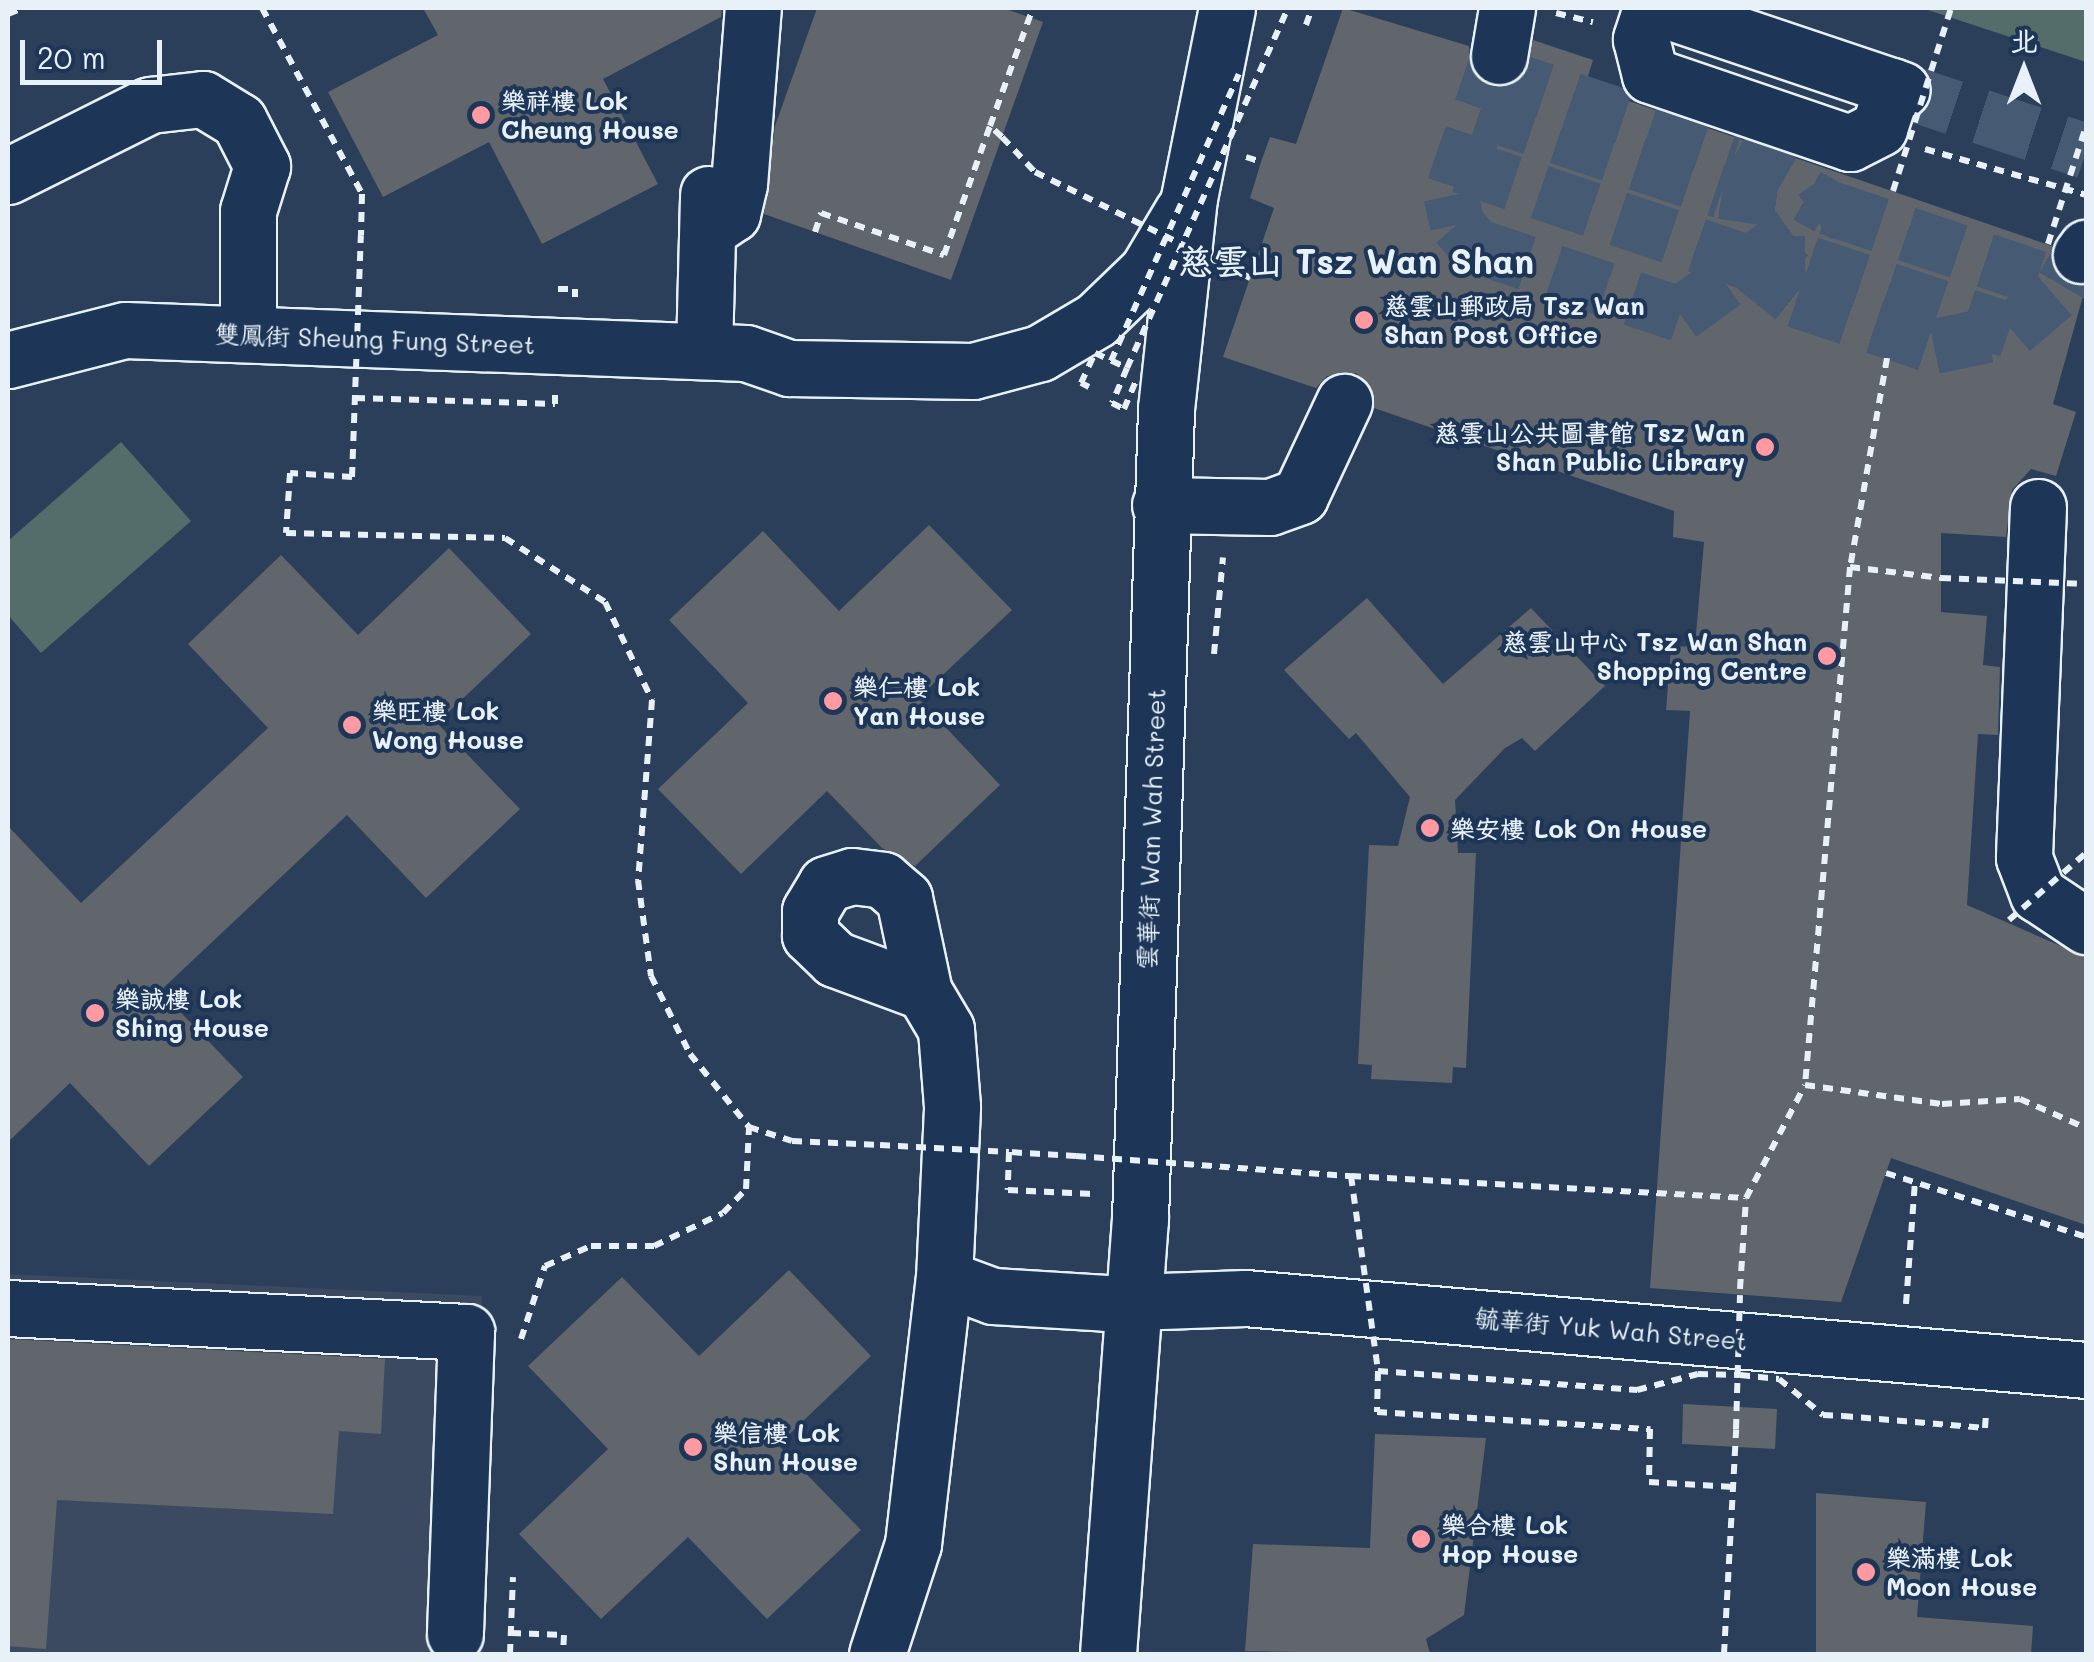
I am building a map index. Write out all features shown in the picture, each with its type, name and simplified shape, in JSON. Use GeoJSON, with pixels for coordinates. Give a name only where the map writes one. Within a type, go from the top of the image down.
{"type":"FeatureCollection","features":[{"type":"Feature","properties":{"kind":"street"},"geometry":{"type":"LineString","coordinates":[[725,352],[708,230],[732,214],[752,145],[753,8]]}},
{"type":"Feature","properties":{"kind":"street","name":"雲華街 Wan Wah Street"},"geometry":{"type":"LineString","coordinates":[[1108,1654],[1135,1298],[1160,505],[1176,192],[1204,8]]}},
{"type":"Feature","properties":{"kind":"street","name":"雲華街 Wan Wah Street"},"geometry":{"type":"LineString","coordinates":[[1176,192],[1227,8]]}},
{"type":"Feature","properties":{"kind":"street"},"geometry":{"type":"LineString","coordinates":[[1651,8],[1640,39],[1650,76],[1850,143],[1879,128],[1898,88],[1658,8]]}},
{"type":"Feature","properties":{"kind":"street"},"geometry":{"type":"LineString","coordinates":[[8,176],[150,106],[203,99],[239,121],[262,166],[248,211],[248,332]]}},
{"type":"Feature","properties":{"kind":"street","name":"雙鳳街 Sheung Fung Street"},"geometry":{"type":"LineString","coordinates":[[8,360],[125,330],[725,352],[789,339],[970,342],[1028,326],[1081,296],[1176,192]]}},
{"type":"Feature","properties":{"kind":"street"},"geometry":{"type":"LineString","coordinates":[[1160,505],[1270,506],[1300,496],[1344,402]]}},
{"type":"Feature","properties":{"kind":"street"},"geometry":{"type":"LineString","coordinates":[[2038,506],[2024,858],[2038,894],[2086,926]]}},
{"type":"Feature","properties":{"kind":"street"},"geometry":{"type":"LineString","coordinates":[[878,1654],[913,1544],[944,1278],[952,1106],[946,1030],[924,992]]}},
{"type":"Feature","properties":{"kind":"street","name":"毓華街 Yuk Wah Street"},"geometry":{"type":"LineString","coordinates":[[944,1278],[993,1296],[1264,1300],[2086,1370]]}},
{"type":"Feature","properties":{"kind":"street"},"geometry":{"type":"LineString","coordinates":[[8,1308],[466,1332],[455,1634]]}},
{"type":"Feature","properties":{"kind":"path"},"geometry":{"type":"LineString","coordinates":[[8,14],[23,8]]}},
{"type":"Feature","properties":{"kind":"path"},"geometry":{"type":"LineString","coordinates":[[262,8],[362,194],[352,476],[290,474],[286,534],[505,538],[605,602],[652,700],[638,880],[651,976],[690,1054],[750,1126],[792,1141],[1746,1198]]}},
{"type":"Feature","properties":{"kind":"path"},"geometry":{"type":"LineString","coordinates":[[815,232],[822,213],[944,256],[1033,8]]}},
{"type":"Feature","properties":{"kind":"path"},"geometry":{"type":"LineString","coordinates":[[1137,380],[1124,409],[1112,403],[1288,8]]}},
{"type":"Feature","properties":{"kind":"path"},"geometry":{"type":"LineString","coordinates":[[1892,192],[1951,8]]}},
{"type":"Feature","properties":{"kind":"path"},"geometry":{"type":"LineString","coordinates":[[1111,360],[1240,74]]}},
{"type":"Feature","properties":{"kind":"path"},"geometry":{"type":"LineString","coordinates":[[990,126],[1035,172],[1250,278]]}},
{"type":"Feature","properties":{"kind":"path"},"geometry":{"type":"LineString","coordinates":[[2072,249],[2086,126]]}},
{"type":"Feature","properties":{"kind":"path"},"geometry":{"type":"LineString","coordinates":[[1100,385],[1081,384],[1095,354],[1127,368]]}},
{"type":"Feature","properties":{"kind":"path"},"geometry":{"type":"LineString","coordinates":[[1724,1654],[1746,1198],[1805,1085],[1850,568],[1887,358]]}},
{"type":"Feature","properties":{"kind":"path"},"geometry":{"type":"LineString","coordinates":[[355,398],[555,404],[556,394]]}},
{"type":"Feature","properties":{"kind":"path"},"geometry":{"type":"LineString","coordinates":[[1850,568],[1941,578],[2086,584]]}},
{"type":"Feature","properties":{"kind":"path"},"geometry":{"type":"LineString","coordinates":[[2009,920],[2086,853]]}},
{"type":"Feature","properties":{"kind":"path"},"geometry":{"type":"LineString","coordinates":[[1805,1085],[1942,1104],[2020,1099],[2086,1128]]}},
{"type":"Feature","properties":{"kind":"path"},"geometry":{"type":"LineString","coordinates":[[520,1343],[545,1266],[591,1246],[654,1246],[723,1214],[746,1189],[750,1126]]}},
{"type":"Feature","properties":{"kind":"path"},"geometry":{"type":"LineString","coordinates":[[1009,1152],[1008,1190],[1062,1193]]}},
{"type":"Feature","properties":{"kind":"path"},"geometry":{"type":"LineString","coordinates":[[1886,1173],[2086,1237]]}},
{"type":"Feature","properties":{"kind":"path"},"geometry":{"type":"LineString","coordinates":[[1351,1176],[1378,1371],[1377,1412],[1650,1429],[1648,1482],[1734,1488]]}},
{"type":"Feature","properties":{"kind":"path"},"geometry":{"type":"LineString","coordinates":[[1906,1310],[1914,1181]]}},
{"type":"Feature","properties":{"kind":"path"},"geometry":{"type":"LineString","coordinates":[[1378,1371],[1637,1390],[1698,1374],[1740,1375],[1779,1379],[1823,1415],[1985,1428]]}},
{"type":"Feature","properties":{"kind":"path"},"geometry":{"type":"LineString","coordinates":[[510,1654],[514,1556]]}},
{"type":"Feature","properties":{"kind":"path"},"geometry":{"type":"LineString","coordinates":[[512,1633],[564,1635],[563,1654]]}},
{"type":"Feature","properties":{"kind":"shaded area"},"geometry":{"type":"Polygon","coordinates":[[[8,1274],[482,1296],[465,1654],[8,1654],[8,1274]]]}},
{"type":"Feature","properties":{"kind":"green space"},"geometry":{"type":"Polygon","coordinates":[[[1922,8],[2086,8],[2086,62],[1922,8]]]}},
{"type":"Feature","properties":{"kind":"green space"},"geometry":{"type":"Polygon","coordinates":[[[121,442],[191,521],[41,653],[8,615],[8,541],[121,442]]]}},
{"type":"Feature","properties":{"kind":"building","name":"樂祥樓 Lok Cheung House"},"geometry":{"type":"Polygon","coordinates":[[[423,8],[722,8],[721,17],[603,79],[658,184],[542,244],[489,142],[383,197],[328,92],[438,35],[423,8]]]}},
{"type":"Feature","properties":{"kind":"building"},"geometry":{"type":"Polygon","coordinates":[[[817,8],[1003,8],[1043,22],[951,280],[764,214],[775,126],[817,8]]]}},
{"type":"Feature","properties":{"kind":"building","name":"慈雲山中心 Tsz Wan Shan Shopping Centre"},"geometry":{"type":"Polygon","coordinates":[[[1343,8],[1469,46],[1470,68],[1493,87],[1522,77],[1533,40],[1593,60],[1585,86],[2052,246],[2062,280],[2086,285],[2053,404],[2076,412],[2056,476],[2031,469],[2012,490],[2006,537],[1941,533],[1941,612],[1987,616],[1983,665],[2000,667],[1998,735],[1978,734],[1967,905],[2086,957],[2086,1225],[1891,1158],[1841,1302],[1650,1288],[1690,711],[1666,710],[1671,647],[1695,646],[1704,542],[1673,537],[1674,511],[1374,408],[1370,385],[1356,373],[1327,376],[1316,388],[1223,357],[1274,208],[1250,198],[1261,162],[1270,137],[1296,144],[1343,8]]]}},
{"type":"Feature","properties":{"kind":"building","name":"樂仁樓 Lok Yan House"},"geometry":{"type":"Polygon","coordinates":[[[929,525],[1012,610],[918,698],[1000,785],[915,866],[882,848],[827,791],[741,874],[658,789],[748,703],[669,620],[763,531],[839,611],[929,525]]]}},
{"type":"Feature","properties":{"kind":"building"},"geometry":{"type":"Polygon","coordinates":[[[449,548],[531,634],[437,723],[520,809],[426,898],[347,815],[160,991],[243,1077],[149,1166],[70,1083],[8,1142],[8,826],[81,903],[268,728],[188,644],[281,555],[358,635],[449,548]]]}},
{"type":"Feature","properties":{"kind":"building","name":"樂安樓 Lok On House"},"geometry":{"type":"Polygon","coordinates":[[[1367,598],[1443,684],[1531,608],[1605,686],[1535,751],[1522,738],[1505,748],[1455,800],[1458,853],[1476,853],[1466,1068],[1453,1067],[1452,1083],[1371,1079],[1372,1065],[1358,1064],[1369,845],[1398,846],[1410,797],[1356,733],[1349,739],[1284,670],[1367,598]]]}},
{"type":"Feature","properties":{"kind":"building","name":"樂信樓 Lok Shun House"},"geometry":{"type":"Polygon","coordinates":[[[789,1270],[871,1356],[778,1445],[861,1530],[767,1619],[688,1537],[601,1619],[519,1534],[608,1449],[528,1366],[622,1277],[699,1356],[789,1270]]]}},
{"type":"Feature","properties":{"kind":"building"},"geometry":{"type":"Polygon","coordinates":[[[8,1339],[385,1359],[381,1434],[339,1431],[333,1514],[57,1500],[46,1649],[8,1646],[8,1339]]]}},
{"type":"Feature","properties":{"kind":"building"},"geometry":{"type":"Polygon","coordinates":[[[1683,1404],[1777,1409],[1775,1449],[1682,1444],[1683,1404]]]}},
{"type":"Feature","properties":{"kind":"building","name":"樂合樓 Lok Hop House"},"geometry":{"type":"Polygon","coordinates":[[[1375,1434],[1486,1438],[1464,1615],[1426,1639],[1430,1654],[1245,1651],[1253,1544],[1370,1548],[1375,1434]]]}},
{"type":"Feature","properties":{"kind":"building","name":"樂滿樓 Lok Moon House"},"geometry":{"type":"Polygon","coordinates":[[[1816,1493],[1926,1502],[1917,1617],[2033,1626],[2031,1654],[1816,1654],[1816,1493]]]}},
{"type":"Feature","properties":{"kind":"tunnel"},"geometry":{"type":"LineString","coordinates":[[1499,56],[1451,195],[1457,224],[1475,245],[1680,314],[1828,207]]}},
{"type":"Feature","properties":{"kind":"tunnel"},"geometry":{"type":"LineString","coordinates":[[1493,73],[1735,154],[1828,207],[2063,286]]}},
{"type":"Feature","properties":{"kind":"tunnel"},"geometry":{"type":"LineString","coordinates":[[1902,90],[2086,151]]}},
{"type":"Feature","properties":{"kind":"tunnel"},"geometry":{"type":"LineString","coordinates":[[1480,110],[1722,191],[1795,202]]}},
{"type":"Feature","properties":{"kind":"tunnel"},"geometry":{"type":"LineString","coordinates":[[1461,165],[1750,263],[1796,300],[1934,346],[2012,330],[2063,286],[2081,255]]}},
{"type":"Feature","properties":{"kind":"tunnel"},"geometry":{"type":"LineString","coordinates":[[1750,263],[1809,263],[2009,330]]}},
{"type":"Feature","properties":{"kind":"place","name":"樂祥樓 Lok Cheung House"},"geometry":{"type":"Point","coordinates":[481,115]}},
{"type":"Feature","properties":{"kind":"place","name":"慈雲山郵政局 Tsz Wan Shan Post Office"},"geometry":{"type":"Point","coordinates":[1364,320]}},
{"type":"Feature","properties":{"kind":"place","name":"慈雲山公共圖書館 Tsz Wan Shan Public Library"},"geometry":{"type":"Point","coordinates":[1765,447]}},
{"type":"Feature","properties":{"kind":"place","name":"慈雲山中心 Tsz Wan Shan Shopping Centre"},"geometry":{"type":"Point","coordinates":[1827,656]}},
{"type":"Feature","properties":{"kind":"place","name":"樂仁樓 Lok Yan House"},"geometry":{"type":"Point","coordinates":[833,701]}},
{"type":"Feature","properties":{"kind":"place","name":"樂旺樓 Lok Wong House"},"geometry":{"type":"Point","coordinates":[352,725]}},
{"type":"Feature","properties":{"kind":"place","name":"樂安樓 Lok On House"},"geometry":{"type":"Point","coordinates":[1430,828]}},
{"type":"Feature","properties":{"kind":"place","name":"樂誠樓 Lok Shing House"},"geometry":{"type":"Point","coordinates":[95,1013]}},
{"type":"Feature","properties":{"kind":"place","name":"樂信樓 Lok Shun House"},"geometry":{"type":"Point","coordinates":[693,1447]}},
{"type":"Feature","properties":{"kind":"place","name":"樂合樓 Lok Hop House"},"geometry":{"type":"Point","coordinates":[1421,1539]}},
{"type":"Feature","properties":{"kind":"place","name":"樂滿樓 Lok Moon House"},"geometry":{"type":"Point","coordinates":[1866,1572]}},
{"type":"Feature","properties":{"kind":"district","name":"慈雲山 Tsz Wan Shan"},"geometry":{"type":"Point","coordinates":[1356,260]}}]}
